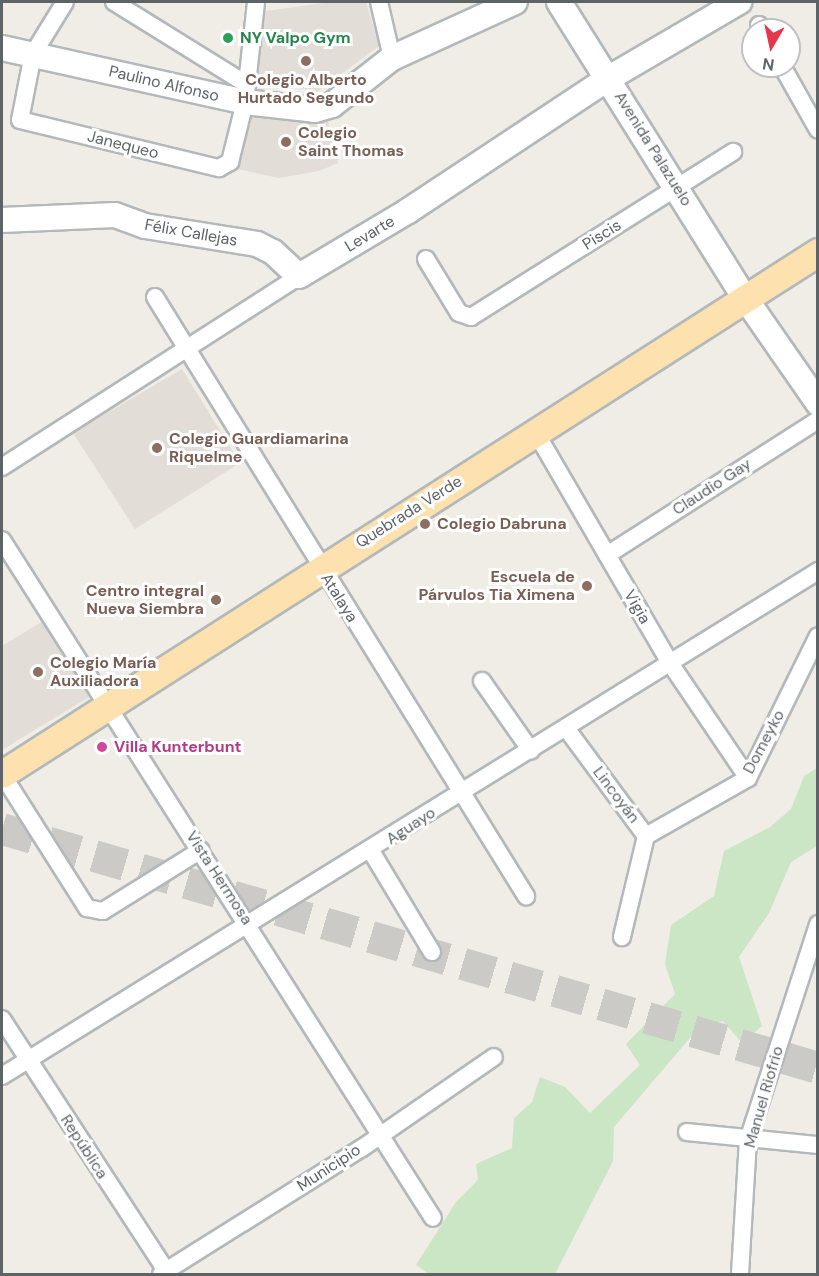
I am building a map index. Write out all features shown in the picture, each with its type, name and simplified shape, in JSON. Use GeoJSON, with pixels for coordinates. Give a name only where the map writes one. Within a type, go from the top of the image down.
{"type":"FeatureCollection","features":[{"type":"Feature","properties":{"kind":"main road","name":"Quebrada Verde"},"geometry":{"type":"LineString","coordinates":[[2,774],[320,568],[818,252]]}},
{"type":"Feature","properties":{"kind":"street"},"geometry":{"type":"LineString","coordinates":[[33,54],[65,2]]}},
{"type":"Feature","properties":{"kind":"street"},"geometry":{"type":"LineString","coordinates":[[114,2],[246,93],[256,2]]}},
{"type":"Feature","properties":{"kind":"street"},"geometry":{"type":"LineString","coordinates":[[379,2],[392,58]]}},
{"type":"Feature","properties":{"kind":"street","name":"Paulino Alfonso"},"geometry":{"type":"LineString","coordinates":[[2,48],[323,109],[392,58],[515,2]]}},
{"type":"Feature","properties":{"kind":"street","name":"Avenida Palazuelo"},"geometry":{"type":"LineString","coordinates":[[560,2],[679,187],[745,297],[818,403]]}},
{"type":"Feature","properties":{"kind":"street","name":"Levarte"},"geometry":{"type":"LineString","coordinates":[[2,467],[189,349],[299,276],[408,211],[609,78],[739,2]]}},
{"type":"Feature","properties":{"kind":"street","name":"Janequeo"},"geometry":{"type":"LineString","coordinates":[[33,54],[20,120],[219,168],[230,162],[246,93]]}},
{"type":"Feature","properties":{"kind":"street"},"geometry":{"type":"LineString","coordinates":[[789,78],[818,130]]}},
{"type":"Feature","properties":{"kind":"street","name":"Piscis"},"geometry":{"type":"LineString","coordinates":[[426,259],[459,314],[471,317],[732,152]]}},
{"type":"Feature","properties":{"kind":"street","name":"Félix Callejas"},"geometry":{"type":"LineString","coordinates":[[2,220],[115,215],[145,226],[257,244],[273,252],[299,276]]}},
{"type":"Feature","properties":{"kind":"street","name":"Atalaya"},"geometry":{"type":"LineString","coordinates":[[155,297],[189,349],[320,568],[526,896]]}},
{"type":"Feature","properties":{"kind":"street","name":"Claudio Gay"},"geometry":{"type":"LineString","coordinates":[[607,555],[818,420]]}},
{"type":"Feature","properties":{"kind":"street","name":"Vigia"},"geometry":{"type":"LineString","coordinates":[[535,431],[670,663],[748,778]]}},
{"type":"Feature","properties":{"kind":"street","name":"Vista Hermosa"},"geometry":{"type":"LineString","coordinates":[[2,540],[110,705],[433,1218]]}},
{"type":"Feature","properties":{"kind":"street","name":"Aguayo"},"geometry":{"type":"LineString","coordinates":[[2,1076],[371,851],[818,571]]}},
{"type":"Feature","properties":{"kind":"street","name":"Domeyko"},"geometry":{"type":"LineString","coordinates":[[646,836],[748,778],[818,636]]}},
{"type":"Feature","properties":{"kind":"street"},"geometry":{"type":"LineString","coordinates":[[482,681],[531,751]]}},
{"type":"Feature","properties":{"kind":"street","name":"Lincoyán"},"geometry":{"type":"LineString","coordinates":[[566,728],[646,836],[622,937]]}},
{"type":"Feature","properties":{"kind":"street"},"geometry":{"type":"LineString","coordinates":[[2,774],[87,908],[103,911],[201,850]]}},
{"type":"Feature","properties":{"kind":"street"},"geometry":{"type":"LineString","coordinates":[[371,851],[432,952]]}},
{"type":"Feature","properties":{"kind":"street","name":"Manuel Riofrio"},"geometry":{"type":"LineString","coordinates":[[740,1275],[748,1140],[818,924]]}},
{"type":"Feature","properties":{"kind":"street","name":"República"},"geometry":{"type":"LineString","coordinates":[[2,1018],[165,1274]]}},
{"type":"Feature","properties":{"kind":"street","name":"Municipio"},"geometry":{"type":"LineString","coordinates":[[165,1274],[380,1135],[494,1057]]}},
{"type":"Feature","properties":{"kind":"street"},"geometry":{"type":"LineString","coordinates":[[687,1132],[748,1140],[818,1145]]}},
{"type":"Feature","properties":{"kind":"shaded area","name":"Colegio Alberto Hurtado Segundo"},"geometry":{"type":"Polygon","coordinates":[[[331,2],[366,2],[379,46],[317,92],[251,76],[259,12],[331,2]]]}},
{"type":"Feature","properties":{"kind":"shaded area","name":"Colegio Saint Thomas"},"geometry":{"type":"Polygon","coordinates":[[[249,111],[328,121],[338,163],[319,171],[279,178],[232,168],[249,111]]]}},
{"type":"Feature","properties":{"kind":"shaded area","name":"Colegio Guardiamarina Riquelme"},"geometry":{"type":"Polygon","coordinates":[[[182,369],[240,463],[135,529],[73,433],[182,369]]]}},
{"type":"Feature","properties":{"kind":"shaded area","name":"Colegio María Auxiliadora"},"geometry":{"type":"Polygon","coordinates":[[[43,621],[89,697],[2,750],[2,646],[43,621]]]}},
{"type":"Feature","properties":{"kind":"green space"},"geometry":{"type":"Polygon","coordinates":[[[817,768],[817,846],[791,862],[769,913],[739,957],[762,1026],[742,1043],[723,1021],[701,1025],[614,1127],[613,1161],[555,1274],[429,1274],[416,1265],[456,1202],[478,1180],[476,1164],[512,1148],[514,1118],[532,1102],[540,1077],[565,1087],[590,1113],[640,1065],[626,1044],[675,994],[665,964],[671,925],[714,896],[724,851],[770,827],[791,809],[804,776],[817,768]]]}},
{"type":"Feature","properties":{"kind":"tunnel"},"geometry":{"type":"LineString","coordinates":[[2,829],[818,1068]]}},
{"type":"Feature","properties":{"kind":"place","name":"NY Valpo Gym"},"geometry":{"type":"Point","coordinates":[228,38]}},
{"type":"Feature","properties":{"kind":"place","name":"Colegio Alberto Hurtado Segundo"},"geometry":{"type":"Point","coordinates":[306,61]}},
{"type":"Feature","properties":{"kind":"place","name":"Colegio Saint Thomas"},"geometry":{"type":"Point","coordinates":[286,142]}},
{"type":"Feature","properties":{"kind":"place","name":"Colegio Guardiamarina Riquelme"},"geometry":{"type":"Point","coordinates":[157,448]}},
{"type":"Feature","properties":{"kind":"place","name":"Colegio Dabruna"},"geometry":{"type":"Point","coordinates":[425,524]}},
{"type":"Feature","properties":{"kind":"place","name":"Escuela de Párvulos Tia Ximena"},"geometry":{"type":"Point","coordinates":[587,586]}},
{"type":"Feature","properties":{"kind":"place","name":"Centro integral Nueva Siembra"},"geometry":{"type":"Point","coordinates":[216,600]}},
{"type":"Feature","properties":{"kind":"place","name":"Colegio María Auxiliadora"},"geometry":{"type":"Point","coordinates":[38,672]}},
{"type":"Feature","properties":{"kind":"place","name":"Villa Kunterbunt"},"geometry":{"type":"Point","coordinates":[102,747]}}]}
